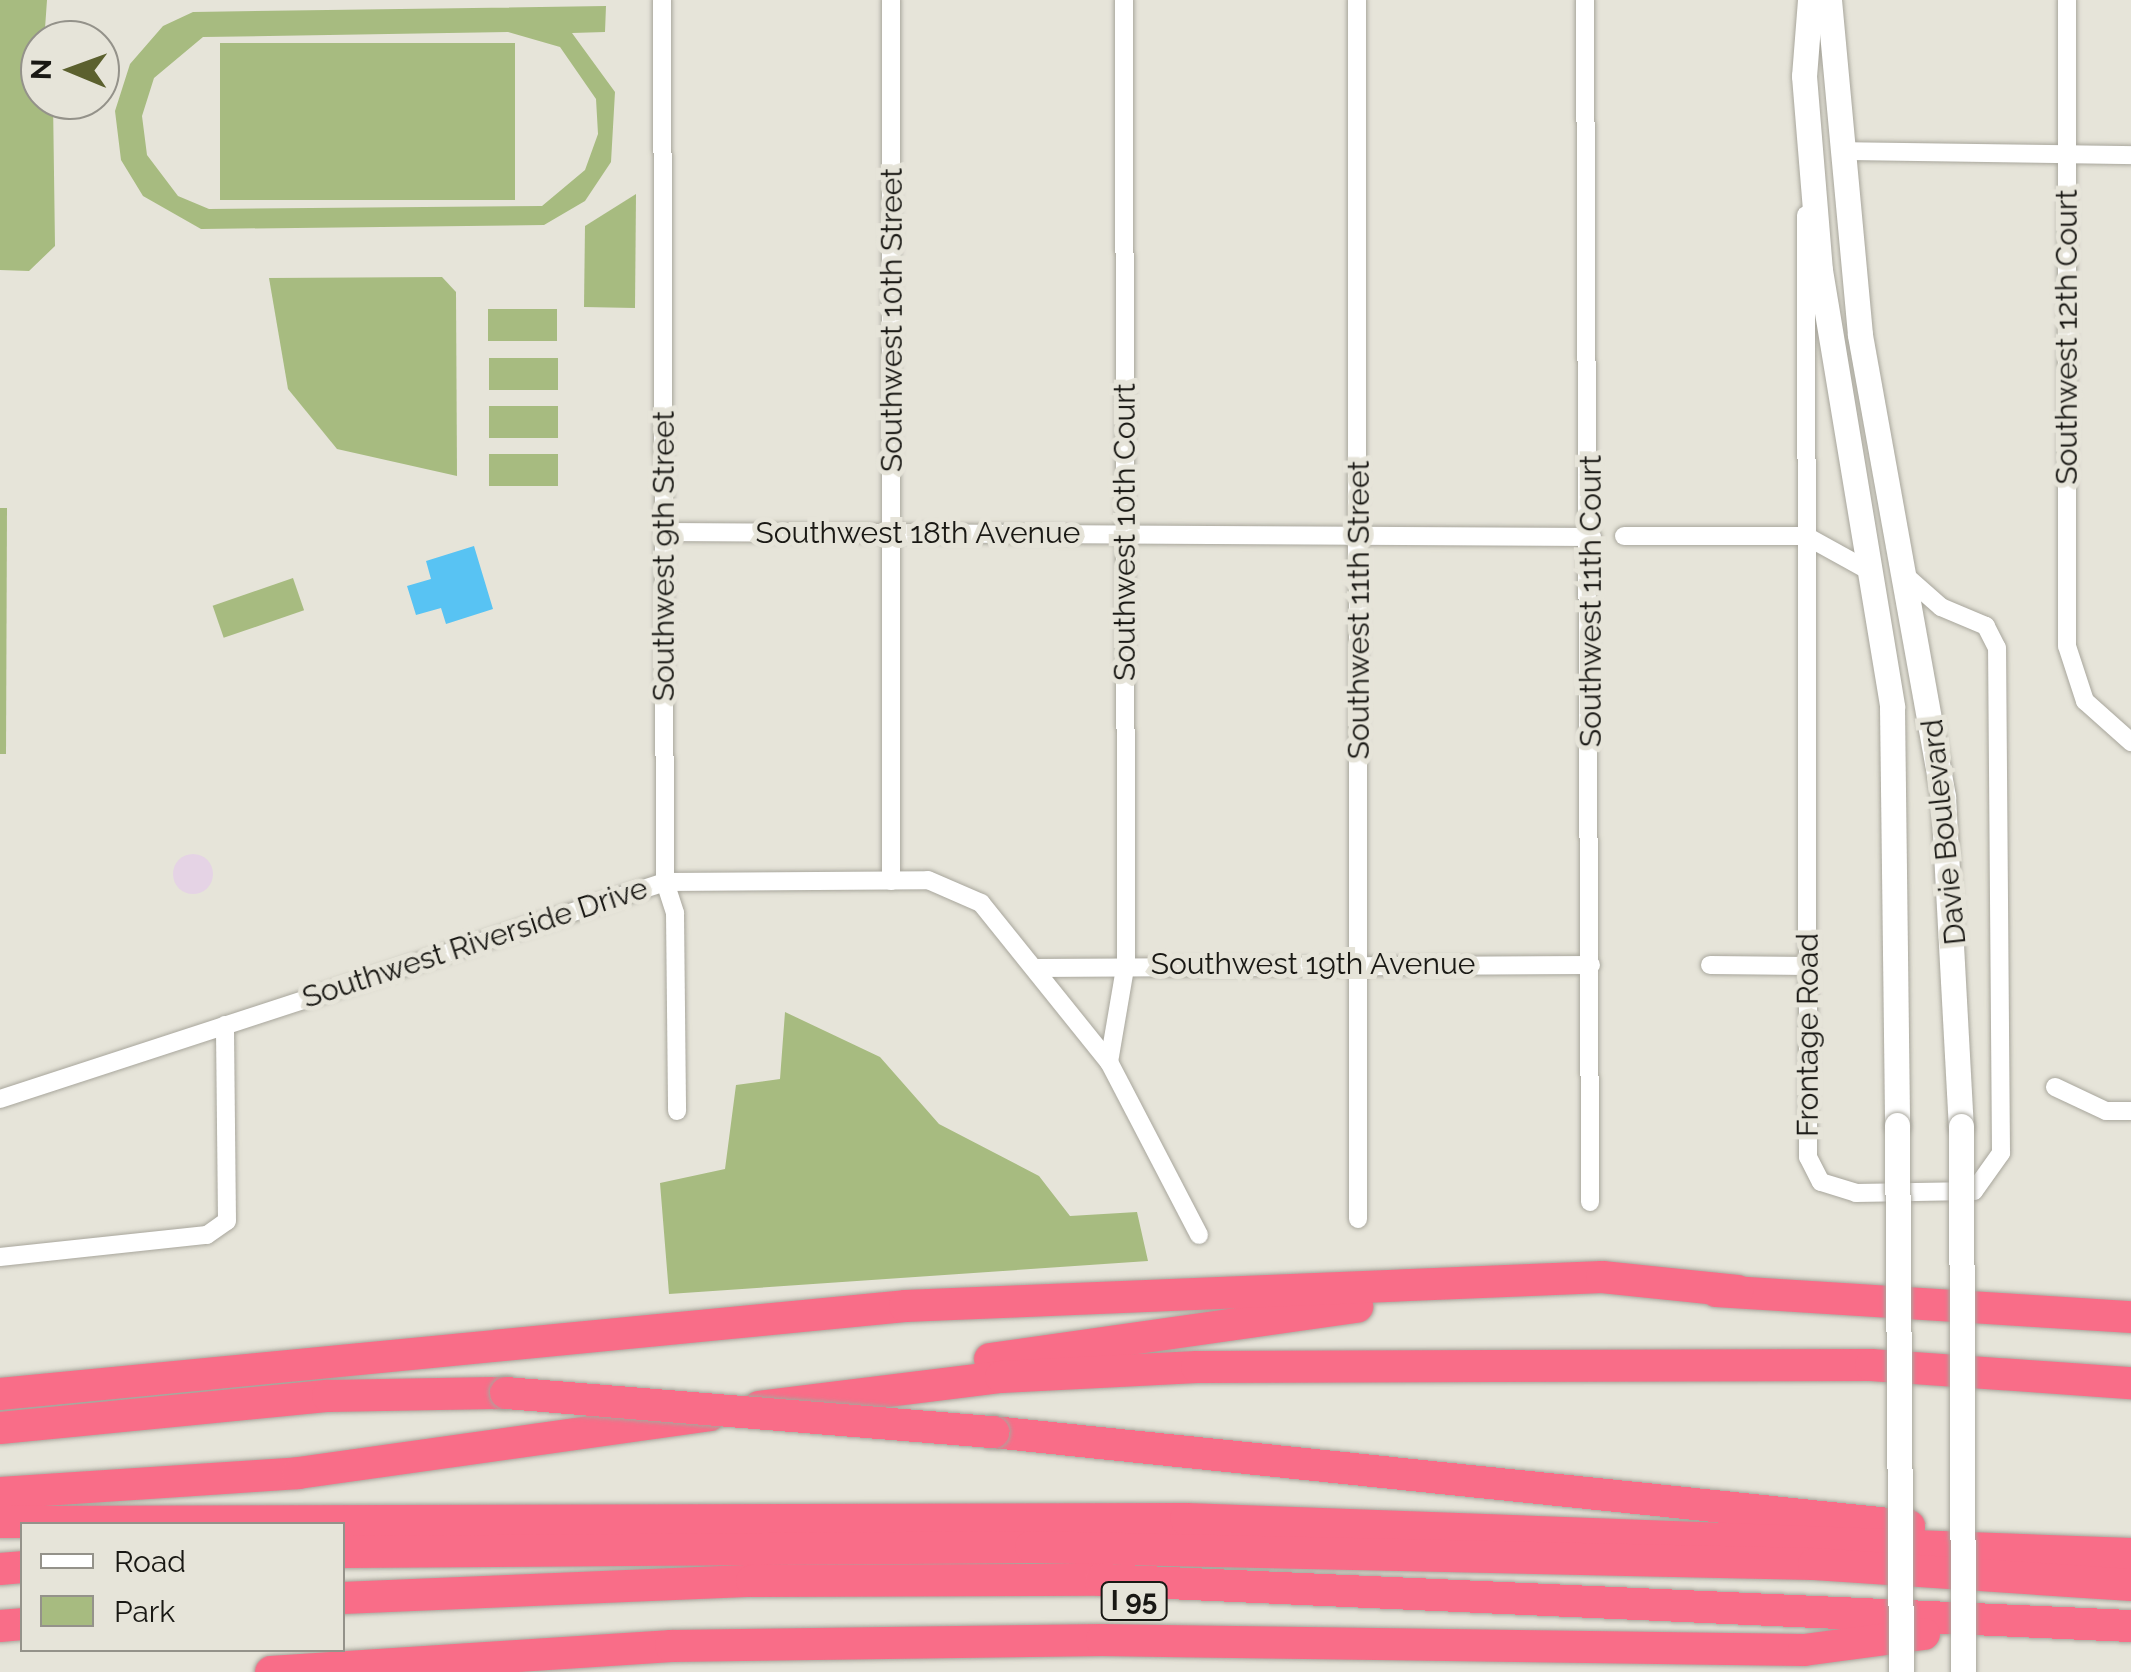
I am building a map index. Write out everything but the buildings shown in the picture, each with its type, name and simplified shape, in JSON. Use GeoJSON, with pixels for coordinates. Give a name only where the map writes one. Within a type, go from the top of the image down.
{"type":"FeatureCollection","features":[{"type":"Feature","properties":{"kind":"highway"},"geometry":{"type":"LineString","coordinates":[[0,1394],[924,1305],[1583,1277],[2131,1317]]}},
{"type":"Feature","properties":{"kind":"highway"},"geometry":{"type":"LineString","coordinates":[[0,1494],[367,1466],[810,1399],[1239,1319],[1478,1297],[1737,1291]]}},
{"type":"Feature","properties":{"kind":"highway"},"geometry":{"type":"LineString","coordinates":[[810,1399],[1149,1368],[1899,1366],[2131,1383]]}},
{"type":"Feature","properties":{"kind":"highway"},"geometry":{"type":"LineString","coordinates":[[0,1428],[328,1396],[506,1393],[993,1432],[1843,1513],[2021,1548]]}},
{"type":"Feature","properties":{"kind":"highway"},"geometry":{"type":"LineString","coordinates":[[0,1522],[1046,1518],[2131,1554]]}},
{"type":"Feature","properties":{"kind":"highway"},"geometry":{"type":"LineString","coordinates":[[345,1552],[1050,1548],[1814,1564],[2131,1585]]}},
{"type":"Feature","properties":{"kind":"highway"},"geometry":{"type":"LineString","coordinates":[[345,1598],[1101,1580],[2131,1626]]}},
{"type":"Feature","properties":{"kind":"highway"},"geometry":{"type":"LineString","coordinates":[[345,1589],[407,1594]]}},
{"type":"Feature","properties":{"kind":"highway","name":"I 95"},"geometry":{"type":"LineString","coordinates":[[345,1620],[1028,1600],[2131,1641]]}},
{"type":"Feature","properties":{"kind":"highway"},"geometry":{"type":"LineString","coordinates":[[270,1672],[532,1650],[950,1641],[1804,1650],[1924,1634]]}},
{"type":"Feature","properties":{"kind":"main road","name":"Davie Boulevard"},"geometry":{"type":"LineString","coordinates":[[1810,0],[1804,76],[1810,174],[1876,575],[1894,744],[1901,1672]]}},
{"type":"Feature","properties":{"kind":"main road","name":"Davie Boulevard"},"geometry":{"type":"LineString","coordinates":[[1828,0],[1867,381],[1907,577],[1947,840],[1960,1126],[1964,1672]]}},
{"type":"Feature","properties":{"kind":"main road"},"geometry":{"type":"LineString","coordinates":[[1804,76],[1841,151]]}},
{"type":"Feature","properties":{"kind":"street","name":"Southwest 9th Street"},"geometry":{"type":"LineString","coordinates":[[662,0],[665,882],[676,913],[677,1110]]}},
{"type":"Feature","properties":{"kind":"street","name":"Southwest 10th Street"},"geometry":{"type":"LineString","coordinates":[[891,0],[892,880]]}},
{"type":"Feature","properties":{"kind":"street","name":"Southwest 10th Court"},"geometry":{"type":"LineString","coordinates":[[1109,1062],[1126,963],[1124,0]]}},
{"type":"Feature","properties":{"kind":"street","name":"Southwest 11th Street"},"geometry":{"type":"LineString","coordinates":[[1357,0],[1358,1219]]}},
{"type":"Feature","properties":{"kind":"street","name":"Southwest 11th Court"},"geometry":{"type":"LineString","coordinates":[[1586,0],[1592,537],[1590,1202]]}},
{"type":"Feature","properties":{"kind":"street","name":"Southwest 12th Court"},"geometry":{"type":"LineString","coordinates":[[2067,0],[2071,673],[2085,701],[2131,742]]}},
{"type":"Feature","properties":{"kind":"street"},"geometry":{"type":"LineString","coordinates":[[1841,151],[2131,155]]}},
{"type":"Feature","properties":{"kind":"street","name":"Frontage Road"},"geometry":{"type":"LineString","coordinates":[[1810,174],[1806,536],[1808,1147],[1821,1182],[1856,1194],[1974,1191],[2000,1160],[1998,648],[1986,626],[1941,607],[1907,577]]}},
{"type":"Feature","properties":{"kind":"street","name":"Southwest 18th Avenue"},"geometry":{"type":"LineString","coordinates":[[664,532],[1592,537]]}},
{"type":"Feature","properties":{"kind":"street"},"geometry":{"type":"LineString","coordinates":[[1624,536],[1806,536],[1876,575]]}},
{"type":"Feature","properties":{"kind":"street","name":"Southwest Riverside Drive"},"geometry":{"type":"LineString","coordinates":[[0,1100],[665,882],[947,883],[982,902],[1109,1062],[1199,1235]]}},
{"type":"Feature","properties":{"kind":"street","name":"Southwest 19th Avenue"},"geometry":{"type":"LineString","coordinates":[[1035,968],[1126,963],[1590,965]]}},
{"type":"Feature","properties":{"kind":"street"},"geometry":{"type":"LineString","coordinates":[[1710,965],[1808,966]]}},
{"type":"Feature","properties":{"kind":"street"},"geometry":{"type":"LineString","coordinates":[[0,1257],[207,1235],[226,1222],[225,1025]]}},
{"type":"Feature","properties":{"kind":"street"},"geometry":{"type":"LineString","coordinates":[[2055,1087],[2106,1111],[2131,1112]]}},
{"type":"Feature","properties":{"kind":"shaded area"},"geometry":{"type":"Polygon","coordinates":[[[193,854],[207,860],[213,874],[207,888],[193,894],[179,888],[173,874],[179,860],[193,854]]]}},
{"type":"Feature","properties":{"kind":"green space"},"geometry":{"type":"Polygon","coordinates":[[[0,0],[47,0],[46,20],[20,20],[20,120],[53,120],[55,246],[29,271],[0,270],[0,0]]]}},
{"type":"Feature","properties":{"kind":"green space"},"geometry":{"type":"Polygon","coordinates":[[[606,6],[605,32],[572,33],[615,92],[611,162],[585,201],[544,225],[201,229],[143,196],[121,160],[116,120],[120,120],[120,95],[130,64],[163,26],[193,12],[606,6]],[[508,32],[203,37],[154,78],[142,116],[147,155],[178,196],[209,209],[542,206],[585,170],[598,134],[596,99],[560,47],[508,32]]]}},
{"type":"Feature","properties":{"kind":"green space"},"geometry":{"type":"Polygon","coordinates":[[[220,43],[515,43],[515,200],[220,200],[220,43]]]}},
{"type":"Feature","properties":{"kind":"green space"},"geometry":{"type":"Polygon","coordinates":[[[636,194],[635,308],[584,307],[585,226],[636,194]]]}},
{"type":"Feature","properties":{"kind":"green space"},"geometry":{"type":"Polygon","coordinates":[[[442,277],[456,292],[457,476],[337,449],[288,389],[269,278],[442,277]]]}},
{"type":"Feature","properties":{"kind":"green space"},"geometry":{"type":"Polygon","coordinates":[[[488,309],[557,309],[557,341],[488,341],[488,309]]]}},
{"type":"Feature","properties":{"kind":"green space"},"geometry":{"type":"Polygon","coordinates":[[[489,358],[558,358],[558,390],[489,390],[489,358]]]}},
{"type":"Feature","properties":{"kind":"green space"},"geometry":{"type":"Polygon","coordinates":[[[489,406],[558,406],[558,438],[489,438],[489,406]]]}},
{"type":"Feature","properties":{"kind":"green space"},"geometry":{"type":"Polygon","coordinates":[[[489,454],[558,454],[558,486],[489,486],[489,454]]]}},
{"type":"Feature","properties":{"kind":"green space"},"geometry":{"type":"Polygon","coordinates":[[[0,508],[7,508],[6,754],[0,754],[0,508]]]}},
{"type":"Feature","properties":{"kind":"green space"},"geometry":{"type":"Polygon","coordinates":[[[293,578],[304,610],[224,638],[213,606],[293,578]]]}},
{"type":"Feature","properties":{"kind":"green space"},"geometry":{"type":"Polygon","coordinates":[[[785,1012],[880,1057],[939,1124],[1039,1176],[1070,1216],[1137,1212],[1148,1261],[669,1294],[660,1183],[725,1169],[736,1085],[780,1079],[785,1012]]]}},
{"type":"Feature","properties":{"kind":"water"},"geometry":{"type":"Polygon","coordinates":[[[474,546],[493,609],[446,624],[441,608],[416,615],[407,586],[431,579],[426,561],[474,546]]]}}]}
